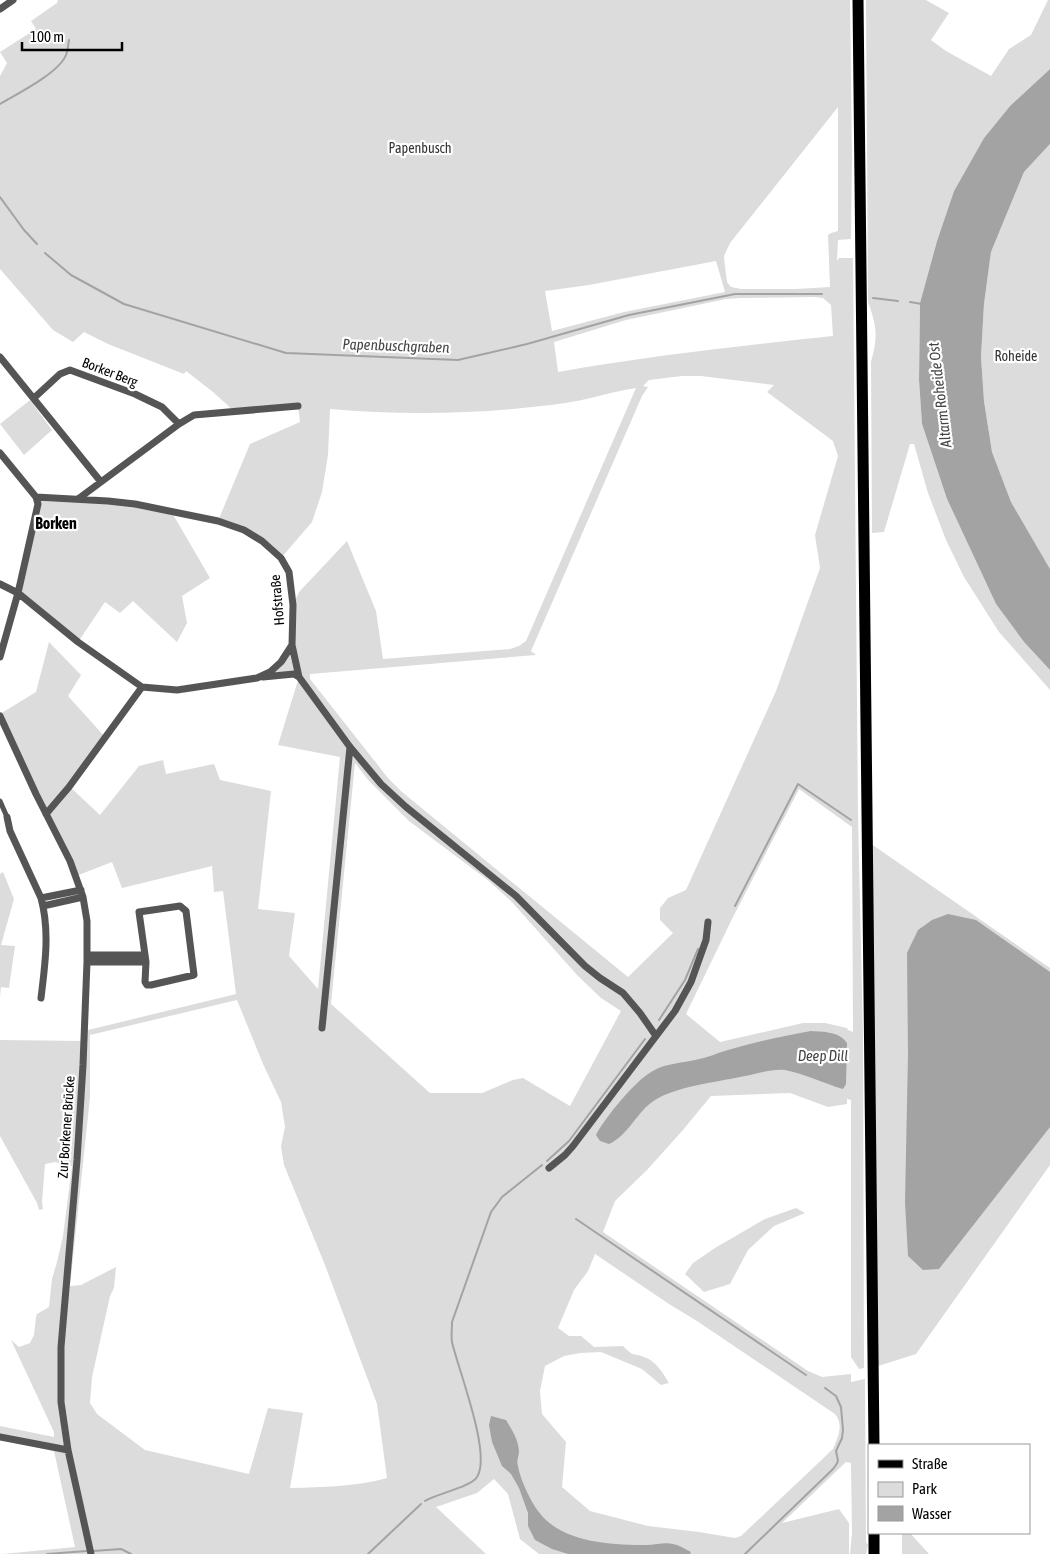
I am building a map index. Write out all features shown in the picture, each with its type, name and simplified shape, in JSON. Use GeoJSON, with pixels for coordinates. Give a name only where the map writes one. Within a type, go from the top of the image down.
{"type":"FeatureCollection","features":[{"type":"Feature","properties":{"kind":"main road"},"geometry":{"type":"LineString","coordinates":[[858,0],[874,1444]]}},
{"type":"Feature","properties":{"kind":"main road"},"geometry":{"type":"LineString","coordinates":[[874,1534],[874,1554]]}},
{"type":"Feature","properties":{"kind":"street"},"geometry":{"type":"LineString","coordinates":[[0,9],[13,0]]}},
{"type":"Feature","properties":{"kind":"street"},"geometry":{"type":"LineString","coordinates":[[0,357],[101,482]]}},
{"type":"Feature","properties":{"kind":"street","name":"Borker Berg"},"geometry":{"type":"LineString","coordinates":[[34,398],[60,374],[70,370],[135,394],[162,407],[179,424]]}},
{"type":"Feature","properties":{"kind":"street"},"geometry":{"type":"LineString","coordinates":[[78,499],[179,424],[194,415],[298,406]]}},
{"type":"Feature","properties":{"kind":"street"},"geometry":{"type":"LineString","coordinates":[[0,453],[36,497],[38,504],[18,593],[0,657]]}},
{"type":"Feature","properties":{"kind":"street","name":"Hofstraße"},"geometry":{"type":"LineString","coordinates":[[36,497],[135,504],[218,521],[244,530],[262,541],[281,558],[289,572],[293,605],[292,644],[281,662],[270,672],[257,678],[177,690],[142,687]]}},
{"type":"Feature","properties":{"kind":"street"},"geometry":{"type":"LineString","coordinates":[[0,584],[18,593],[78,642],[142,687],[46,814]]}},
{"type":"Feature","properties":{"kind":"street"},"geometry":{"type":"LineString","coordinates":[[292,644],[299,677]]}},
{"type":"Feature","properties":{"kind":"street"},"geometry":{"type":"LineString","coordinates":[[257,678],[294,674],[299,677],[350,747],[381,784],[406,808],[516,896],[585,966],[623,993],[656,1036]]}},
{"type":"Feature","properties":{"kind":"street","name":"Zur Borkener Brücke"},"geometry":{"type":"LineString","coordinates":[[0,716],[70,861],[82,894],[87,921],[83,1065],[61,1347],[61,1402],[68,1450],[91,1554]]}},
{"type":"Feature","properties":{"kind":"street"},"geometry":{"type":"LineString","coordinates":[[322,1028],[350,747]]}},
{"type":"Feature","properties":{"kind":"street"},"geometry":{"type":"LineString","coordinates":[[0,801],[7,816],[10,831],[42,902],[46,931],[46,956],[41,998]]}},
{"type":"Feature","properties":{"kind":"street"},"geometry":{"type":"LineString","coordinates":[[42,902],[82,894]]}},
{"type":"Feature","properties":{"kind":"street"},"geometry":{"type":"LineString","coordinates":[[183,907],[186,911],[194,975],[147,985],[145,982],[146,958],[139,912],[183,907]]}},
{"type":"Feature","properties":{"kind":"street"},"geometry":{"type":"LineString","coordinates":[[549,1168],[573,1146],[674,1011],[691,982],[706,940],[708,922]]}},
{"type":"Feature","properties":{"kind":"street"},"geometry":{"type":"LineString","coordinates":[[87,958],[146,958]]}},
{"type":"Feature","properties":{"kind":"street"},"geometry":{"type":"LineString","coordinates":[[0,1437],[68,1450]]}},
{"type":"Feature","properties":{"kind":"green space","name":"Papenbusch"},"geometry":{"type":"Polygon","coordinates":[[[58,0],[850,0],[851,239],[838,240],[837,261],[839,258],[853,258],[858,815],[863,1036],[864,1368],[859,1369],[851,1357],[851,1100],[847,1099],[847,1104],[828,1107],[790,1093],[711,1096],[647,1170],[615,1201],[603,1232],[808,1371],[822,1377],[851,1374],[851,1382],[865,1379],[866,1542],[868,1545],[866,1554],[850,1554],[852,1533],[851,1463],[846,1462],[782,1523],[839,1509],[849,1523],[849,1554],[539,1554],[520,1539],[508,1494],[494,1479],[477,1493],[436,1507],[486,1554],[3,1554],[75,1547],[54,1451],[0,1440],[0,1426],[54,1437],[54,1432],[11,1340],[19,1347],[30,1343],[34,1335],[37,1314],[49,1307],[52,1279],[63,1236],[72,1166],[55,1162],[45,1164],[43,1209],[39,1210],[0,1136],[0,1040],[84,1041],[84,1031],[236,994],[223,891],[214,892],[212,866],[122,888],[112,862],[76,876],[0,714],[36,692],[49,642],[81,675],[68,696],[105,737],[69,786],[100,815],[139,766],[163,760],[166,774],[214,764],[220,780],[271,791],[258,909],[295,913],[289,956],[318,989],[340,757],[278,745],[299,677],[257,678],[270,672],[292,645],[293,605],[299,592],[347,541],[376,611],[383,659],[510,649],[519,646],[526,641],[636,388],[574,402],[477,412],[389,413],[330,409],[328,455],[322,492],[312,522],[281,558],[262,541],[218,521],[250,444],[300,422],[298,406],[235,412],[186,371],[184,374],[108,344],[84,332],[73,342],[53,330],[0,269],[0,76],[7,63],[0,52],[36,29],[31,21],[57,3],[58,0]],[[838,107],[730,243],[724,256],[727,282],[731,287],[741,289],[796,289],[830,287],[828,235],[838,231],[838,107]],[[716,261],[589,285],[545,291],[552,331],[624,312],[725,292],[716,261]],[[823,298],[726,299],[626,320],[554,342],[558,372],[661,356],[833,336],[831,305],[823,298]],[[682,376],[649,380],[643,386],[648,387],[642,396],[531,651],[536,655],[310,674],[310,679],[388,778],[402,792],[628,977],[673,933],[660,920],[660,908],[668,898],[686,890],[776,691],[820,568],[815,535],[838,456],[833,441],[767,392],[774,385],[701,376],[682,376]],[[355,763],[331,1004],[430,1093],[482,1093],[513,1080],[523,1078],[570,1106],[621,1011],[601,998],[577,975],[512,902],[489,881],[409,821],[369,781],[355,763]],[[799,789],[732,919],[686,1014],[720,1042],[803,1023],[825,1023],[847,1028],[853,1032],[852,827],[799,789]],[[237,1000],[90,1035],[90,1097],[70,1286],[81,1285],[116,1267],[114,1288],[110,1296],[92,1377],[90,1403],[97,1414],[145,1450],[249,1474],[268,1408],[303,1413],[290,1488],[351,1485],[387,1478],[377,1404],[325,1265],[284,1165],[281,1146],[285,1127],[281,1102],[237,1000]],[[595,1254],[588,1271],[574,1290],[558,1328],[569,1336],[581,1336],[594,1347],[623,1346],[631,1353],[652,1361],[669,1383],[661,1385],[642,1369],[601,1352],[564,1356],[545,1366],[540,1391],[542,1414],[566,1442],[562,1487],[590,1511],[648,1526],[735,1538],[741,1536],[833,1449],[840,1427],[835,1414],[595,1254]]]}},
{"type":"Feature","properties":{"kind":"green space"},"geometry":{"type":"Polygon","coordinates":[[[866,0],[926,0],[949,13],[931,40],[946,51],[991,76],[1009,49],[1031,35],[1048,0],[1050,0],[1050,69],[1010,106],[984,138],[954,191],[937,241],[920,303],[919,380],[922,424],[947,499],[996,604],[1024,642],[1050,670],[1050,690],[999,632],[964,577],[946,540],[928,493],[914,444],[910,444],[884,532],[872,533],[871,362],[876,332],[868,302],[866,0]]]}},
{"type":"Feature","properties":{"kind":"green space","name":"Roheide"},"geometry":{"type":"Polygon","coordinates":[[[1050,144],[1050,569],[1011,502],[992,452],[984,401],[981,357],[984,304],[991,252],[1024,172],[1050,144]]]}},
{"type":"Feature","properties":{"kind":"green space"},"geometry":{"type":"Polygon","coordinates":[[[30,400],[52,430],[24,455],[0,424],[30,400]]]}},
{"type":"Feature","properties":{"kind":"green space"},"geometry":{"type":"Polygon","coordinates":[[[36,497],[108,501],[171,511],[210,578],[182,596],[187,623],[177,642],[133,601],[120,613],[105,602],[78,642],[18,593],[36,497]]]}},
{"type":"Feature","properties":{"kind":"green space"},"geometry":{"type":"Polygon","coordinates":[[[867,841],[1050,968],[1050,1165],[916,1354],[872,1368],[867,841]]]}},
{"type":"Feature","properties":{"kind":"green space"},"geometry":{"type":"Polygon","coordinates":[[[3,872],[14,899],[1,945],[15,946],[9,988],[1,987],[0,997],[0,874],[3,872]]]}},
{"type":"Feature","properties":{"kind":"green space"},"geometry":{"type":"Polygon","coordinates":[[[796,1208],[805,1213],[774,1226],[748,1250],[730,1284],[704,1292],[685,1274],[693,1263],[715,1248],[765,1219],[796,1208]]]}},
{"type":"Feature","properties":{"kind":"green space"},"geometry":{"type":"Polygon","coordinates":[[[902,1534],[911,1534],[929,1554],[902,1554],[902,1534]]]}},
{"type":"Feature","properties":{"kind":"water","name":"Altarm Roheide Ost"},"geometry":{"type":"Polygon","coordinates":[[[1050,69],[1050,144],[1024,172],[991,252],[984,304],[981,357],[984,401],[992,452],[1011,502],[1050,569],[1050,670],[1024,642],[996,604],[947,499],[922,424],[919,380],[920,303],[937,241],[954,191],[984,138],[1010,106],[1050,69]]]}},
{"type":"Feature","properties":{"kind":"water"},"geometry":{"type":"Polygon","coordinates":[[[948,914],[976,920],[1050,972],[1050,1127],[939,1269],[923,1270],[908,1256],[905,1202],[908,1054],[907,953],[918,930],[932,920],[948,914]]]}},
{"type":"Feature","properties":{"kind":"water","name":"Deep Dill"},"geometry":{"type":"Polygon","coordinates":[[[811,1031],[835,1034],[847,1043],[846,1084],[843,1089],[785,1070],[769,1071],[663,1095],[643,1110],[628,1129],[616,1140],[609,1144],[600,1141],[596,1135],[605,1120],[627,1093],[654,1070],[748,1044],[811,1031]]]}},
{"type":"Feature","properties":{"kind":"water"},"geometry":{"type":"Polygon","coordinates":[[[491,1416],[506,1420],[512,1431],[519,1451],[517,1464],[523,1483],[538,1511],[548,1522],[573,1536],[588,1540],[633,1545],[670,1543],[684,1548],[691,1552],[690,1554],[568,1554],[552,1549],[535,1540],[528,1526],[528,1513],[519,1488],[511,1474],[502,1466],[492,1442],[489,1425],[491,1416]]]}},
{"type":"Feature","properties":{"kind":"waterway","name":"Papenbuschgraben"},"geometry":{"type":"LineString","coordinates":[[0,104],[47,76],[55,69],[66,55],[69,40]]}},
{"type":"Feature","properties":{"kind":"waterway","name":"Papenbuschgraben"},"geometry":{"type":"LineString","coordinates":[[0,197],[24,230],[37,244]]}},
{"type":"Feature","properties":{"kind":"waterway","name":"Papenbuschgraben"},"geometry":{"type":"LineString","coordinates":[[45,253],[71,275],[124,304],[286,353],[458,360],[527,344],[629,315],[735,294],[822,294]]}},
{"type":"Feature","properties":{"kind":"waterway","name":"Papenbuschgraben"},"geometry":{"type":"LineString","coordinates":[[873,298],[898,301]]}},
{"type":"Feature","properties":{"kind":"waterway","name":"Papenbuschgraben"},"geometry":{"type":"LineString","coordinates":[[910,302],[922,304]]}},
{"type":"Feature","properties":{"kind":"waterway"},"geometry":{"type":"LineString","coordinates":[[735,906],[798,784],[851,820]]}},
{"type":"Feature","properties":{"kind":"waterway"},"geometry":{"type":"LineString","coordinates":[[659,1020],[685,980],[698,949]]}},
{"type":"Feature","properties":{"kind":"waterway"},"geometry":{"type":"LineString","coordinates":[[547,1161],[569,1141],[645,1039]]}},
{"type":"Feature","properties":{"kind":"waterway"},"geometry":{"type":"LineString","coordinates":[[425,1501],[468,1484],[477,1477],[480,1466],[477,1431],[452,1342],[452,1322],[491,1212],[502,1197],[542,1165]]}},
{"type":"Feature","properties":{"kind":"waterway"},"geometry":{"type":"LineString","coordinates":[[576,1219],[806,1375]]}},
{"type":"Feature","properties":{"kind":"waterway"},"geometry":{"type":"LineString","coordinates":[[745,1554],[838,1462],[836,1451],[842,1438],[843,1430],[841,1407],[836,1396],[825,1388]]}},
{"type":"Feature","properties":{"kind":"waterway"},"geometry":{"type":"LineString","coordinates":[[368,1554],[421,1504]]}},
{"type":"Feature","properties":{"kind":"waterway"},"geometry":{"type":"LineString","coordinates":[[93,1551],[121,1549],[131,1554]]}},
{"type":"Feature","properties":{"kind":"waterway"},"geometry":{"type":"LineString","coordinates":[[47,1554],[87,1551]]}},
{"type":"Feature","properties":{"kind":"district","name":"Borken"},"geometry":{"type":"Point","coordinates":[56,523]}}]}
